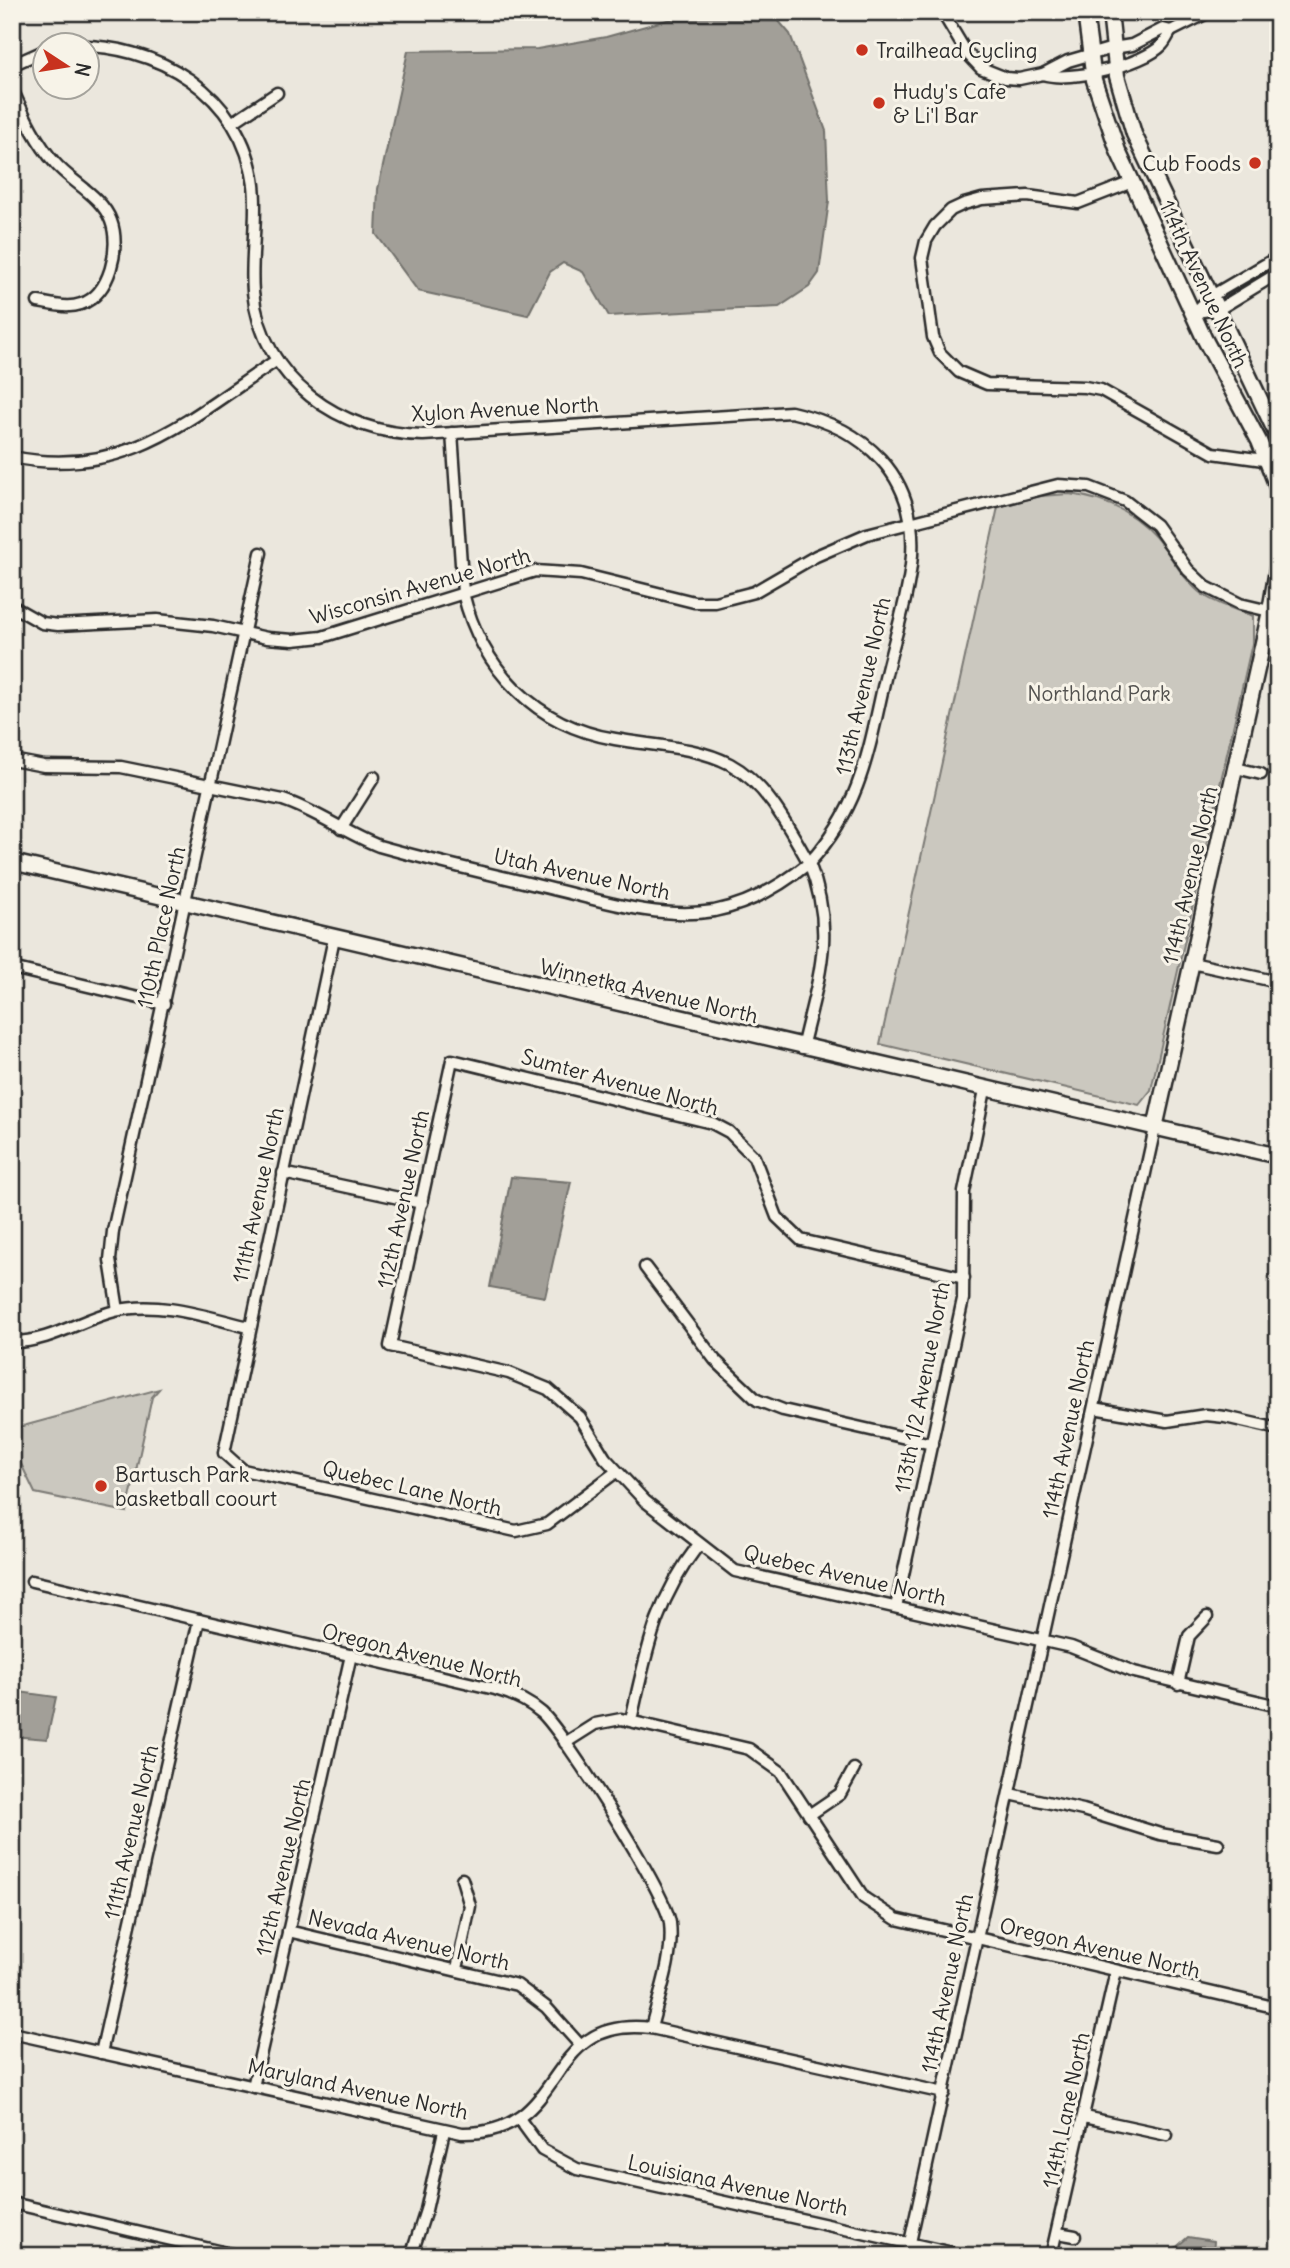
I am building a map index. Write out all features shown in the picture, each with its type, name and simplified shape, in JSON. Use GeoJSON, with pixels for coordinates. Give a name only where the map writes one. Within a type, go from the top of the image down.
{"type":"FeatureCollection","features":[{"type":"Feature","properties":{"kind":"street"},"geometry":{"type":"LineString","coordinates":[[943,12],[966,52],[981,68],[1006,78],[1043,74],[1068,61],[1113,47],[1132,45],[1163,30],[1171,31]]}},
{"type":"Feature","properties":{"kind":"street","name":"114th Avenue North"},"geometry":{"type":"LineString","coordinates":[[1085,12],[1093,72],[1105,115],[1132,182],[1195,312],[1204,338],[1273,462],[1278,489]]}},
{"type":"Feature","properties":{"kind":"street","name":"114th Avenue North"},"geometry":{"type":"LineString","coordinates":[[1110,12],[1115,66],[1134,134],[1278,437]]}},
{"type":"Feature","properties":{"kind":"street"},"geometry":{"type":"LineString","coordinates":[[1043,74],[1053,77],[1115,66],[1162,45],[1171,31],[1209,12]]}},
{"type":"Feature","properties":{"kind":"street","name":"Xylon Avenue North"},"geometry":{"type":"LineString","coordinates":[[102,47],[157,60],[197,84],[233,122],[240,136],[254,185],[253,293],[258,318],[277,360],[299,387],[320,405],[344,419],[397,434],[791,412],[835,425],[855,435],[875,452],[898,485],[910,523]]}},
{"type":"Feature","properties":{"kind":"street"},"geometry":{"type":"LineString","coordinates":[[12,65],[32,56]]}},
{"type":"Feature","properties":{"kind":"street"},"geometry":{"type":"LineString","coordinates":[[12,89],[40,145],[70,179],[107,212],[114,233],[108,275],[95,296],[81,304],[67,306],[38,302]]}},
{"type":"Feature","properties":{"kind":"street"},"geometry":{"type":"LineString","coordinates":[[233,122],[277,93]]}},
{"type":"Feature","properties":{"kind":"street"},"geometry":{"type":"LineString","coordinates":[[1132,182],[1078,203],[1028,196],[1009,197],[982,199],[951,210],[926,241],[922,258],[937,347],[950,365],[975,381],[1101,390],[1213,453],[1273,462]]}},
{"type":"Feature","properties":{"kind":"street"},"geometry":{"type":"LineString","coordinates":[[1216,302],[1278,257]]}},
{"type":"Feature","properties":{"kind":"street"},"geometry":{"type":"LineString","coordinates":[[1195,312],[1278,273]]}},
{"type":"Feature","properties":{"kind":"street"},"geometry":{"type":"LineString","coordinates":[[12,457],[51,464],[82,463],[132,450],[169,432],[277,360]]}},
{"type":"Feature","properties":{"kind":"street"},"geometry":{"type":"LineString","coordinates":[[452,433],[463,593],[473,625],[489,659],[523,698],[544,713],[592,735],[710,755],[732,765],[751,779],[772,803],[809,863],[825,913],[825,939],[802,1048]]}},
{"type":"Feature","properties":{"kind":"street","name":"Wisconsin Avenue North"},"geometry":{"type":"LineString","coordinates":[[12,606],[42,622],[58,625],[157,620],[293,640],[322,637],[535,571],[559,570],[694,602],[725,600],[772,584],[841,544],[1038,488],[1058,485],[1089,487],[1125,501],[1149,518],[1206,587],[1240,604],[1274,612]]}},
{"type":"Feature","properties":{"kind":"street","name":"113th Avenue North"},"geometry":{"type":"LineString","coordinates":[[809,863],[844,819],[862,779],[910,566],[910,523]]}},
{"type":"Feature","properties":{"kind":"street","name":"110th Place North"},"geometry":{"type":"LineString","coordinates":[[118,1310],[110,1260],[113,1231],[261,553]]}},
{"type":"Feature","properties":{"kind":"street","name":"114th Avenue North"},"geometry":{"type":"LineString","coordinates":[[1274,612],[1278,564]]}},
{"type":"Feature","properties":{"kind":"street","name":"114th Avenue North"},"geometry":{"type":"LineString","coordinates":[[907,2256],[1155,1128],[1236,768],[1278,597]]}},
{"type":"Feature","properties":{"kind":"street","name":"Utah Avenue North"},"geometry":{"type":"LineString","coordinates":[[12,760],[44,766],[121,766],[212,785],[304,807],[341,829],[401,853],[638,909],[668,913],[717,910],[754,899],[809,863]]}},
{"type":"Feature","properties":{"kind":"street"},"geometry":{"type":"LineString","coordinates":[[1236,768],[1261,774]]}},
{"type":"Feature","properties":{"kind":"street"},"geometry":{"type":"LineString","coordinates":[[341,829],[374,777]]}},
{"type":"Feature","properties":{"kind":"street","name":"Winnetka Avenue North"},"geometry":{"type":"LineString","coordinates":[[12,862],[802,1048],[1278,1156]]}},
{"type":"Feature","properties":{"kind":"street","name":"111th Avenue North"},"geometry":{"type":"LineString","coordinates":[[228,1459],[223,1452],[224,1439],[334,938]]}},
{"type":"Feature","properties":{"kind":"street"},"geometry":{"type":"LineString","coordinates":[[1192,963],[1278,982]]}},
{"type":"Feature","properties":{"kind":"street"},"geometry":{"type":"LineString","coordinates":[[12,968],[164,1004]]}},
{"type":"Feature","properties":{"kind":"street","name":"112th Avenue North"},"geometry":{"type":"LineString","coordinates":[[390,1346],[452,1060]]}},
{"type":"Feature","properties":{"kind":"street","name":"Sumter Avenue North"},"geometry":{"type":"LineString","coordinates":[[452,1060],[712,1122],[729,1132],[754,1157],[778,1217],[801,1240],[964,1278]]}},
{"type":"Feature","properties":{"kind":"street","name":"113th 1/2 Avenue North"},"geometry":{"type":"LineString","coordinates":[[896,1607],[959,1322],[964,1278],[961,1223],[964,1192],[985,1090]]}},
{"type":"Feature","properties":{"kind":"street"},"geometry":{"type":"LineString","coordinates":[[283,1173],[422,1203]]}},
{"type":"Feature","properties":{"kind":"street"},"geometry":{"type":"LineString","coordinates":[[645,1267],[715,1360],[757,1400],[783,1410],[932,1444]]}},
{"type":"Feature","properties":{"kind":"street"},"geometry":{"type":"LineString","coordinates":[[12,1342],[45,1339],[118,1310],[176,1310],[249,1326]]}},
{"type":"Feature","properties":{"kind":"street","name":"Quebec Avenue North"},"geometry":{"type":"LineString","coordinates":[[390,1346],[509,1373],[548,1389],[580,1418],[616,1472],[645,1502],[726,1566],[746,1574],[1091,1653],[1134,1672],[1278,1706]]}},
{"type":"Feature","properties":{"kind":"street"},"geometry":{"type":"LineString","coordinates":[[1094,1408],[1167,1421],[1206,1415],[1225,1416],[1278,1429]]}},
{"type":"Feature","properties":{"kind":"street","name":"Quebec Lane North"},"geometry":{"type":"LineString","coordinates":[[228,1459],[243,1470],[516,1531],[547,1524],[616,1472]]}},
{"type":"Feature","properties":{"kind":"street"},"geometry":{"type":"LineString","coordinates":[[631,1720],[657,1612],[674,1578],[699,1544]]}},
{"type":"Feature","properties":{"kind":"street","name":"Oregon Avenue North"},"geometry":{"type":"LineString","coordinates":[[32,1581],[514,1695],[543,1714],[565,1743],[595,1724],[631,1720],[749,1749],[781,1772],[851,1882],[879,1910],[915,1926],[1278,2008]]}},
{"type":"Feature","properties":{"kind":"street"},"geometry":{"type":"LineString","coordinates":[[1178,1684],[1189,1636],[1208,1617]]}},
{"type":"Feature","properties":{"kind":"street","name":"111th Avenue North"},"geometry":{"type":"LineString","coordinates":[[102,2053],[199,1620]]}},
{"type":"Feature","properties":{"kind":"street","name":"112th Avenue North"},"geometry":{"type":"LineString","coordinates":[[254,2087],[351,1655]]}},
{"type":"Feature","properties":{"kind":"street"},"geometry":{"type":"LineString","coordinates":[[565,1743],[665,1904],[671,1936],[651,2028]]}},
{"type":"Feature","properties":{"kind":"street"},"geometry":{"type":"LineString","coordinates":[[809,1815],[841,1794],[854,1769]]}},
{"type":"Feature","properties":{"kind":"street"},"geometry":{"type":"LineString","coordinates":[[1010,1794],[1083,1810],[1160,1835],[1218,1844]]}},
{"type":"Feature","properties":{"kind":"street"},"geometry":{"type":"LineString","coordinates":[[457,1969],[470,1906],[462,1879]]}},
{"type":"Feature","properties":{"kind":"street","name":"Nevada Avenue North"},"geometry":{"type":"LineString","coordinates":[[288,1931],[517,1985],[546,2007],[580,2045]]}},
{"type":"Feature","properties":{"kind":"street","name":"114th Lane North"},"geometry":{"type":"LineString","coordinates":[[1051,2256],[1116,1971]]}},
{"type":"Feature","properties":{"kind":"street","name":"Maryland Avenue North"},"geometry":{"type":"LineString","coordinates":[[12,2033],[444,2131],[482,2134],[520,2120],[535,2106],[580,2045],[611,2029],[651,2028],[944,2093]]}},
{"type":"Feature","properties":{"kind":"street"},"geometry":{"type":"LineString","coordinates":[[1084,2117],[1167,2135]]}},
{"type":"Feature","properties":{"kind":"street","name":"Louisiana Avenue North"},"geometry":{"type":"LineString","coordinates":[[520,2120],[542,2150],[577,2169],[966,2256]]}},
{"type":"Feature","properties":{"kind":"street"},"geometry":{"type":"LineString","coordinates":[[411,2256],[426,2210],[444,2131]]}},
{"type":"Feature","properties":{"kind":"street"},"geometry":{"type":"LineString","coordinates":[[12,2203],[240,2256]]}},
{"type":"Feature","properties":{"kind":"street"},"geometry":{"type":"LineString","coordinates":[[1058,2233],[1076,2236]]}},
{"type":"Feature","properties":{"kind":"green space","name":"Northland Park"},"geometry":{"type":"Polygon","coordinates":[[[1069,494],[1098,500],[1135,518],[1156,537],[1182,574],[1203,595],[1253,616],[1253,639],[1151,1090],[1139,1105],[880,1044],[998,507],[1040,496],[1069,494]]]}},
{"type":"Feature","properties":{"kind":"green space"},"geometry":{"type":"Polygon","coordinates":[[[159,1389],[152,1397],[127,1512],[35,1493],[12,1445],[12,1429],[159,1389]]]}},
{"type":"Feature","properties":{"kind":"shaded area"},"geometry":{"type":"Polygon","coordinates":[[[696,12],[771,12],[790,34],[826,131],[829,201],[819,273],[809,287],[779,307],[609,316],[583,272],[563,263],[550,272],[528,315],[418,291],[376,234],[378,189],[408,51],[537,49],[606,37],[696,12]]]}},
{"type":"Feature","properties":{"kind":"shaded area"},"geometry":{"type":"Polygon","coordinates":[[[511,1177],[571,1182],[545,1297],[490,1287],[511,1177]]]}},
{"type":"Feature","properties":{"kind":"shaded area"},"geometry":{"type":"Polygon","coordinates":[[[12,1691],[56,1697],[47,1739],[12,1736],[12,1691]]]}},
{"type":"Feature","properties":{"kind":"shaded area"},"geometry":{"type":"Polygon","coordinates":[[[1188,2237],[1214,2241],[1213,2256],[1172,2256],[1172,2251],[1188,2237]]]}},
{"type":"Feature","properties":{"kind":"place","name":"Trailhead Cycling"},"geometry":{"type":"Point","coordinates":[862,50]}},
{"type":"Feature","properties":{"kind":"place","name":"Hudy's Cafe & Li'l Bar"},"geometry":{"type":"Point","coordinates":[879,103]}},
{"type":"Feature","properties":{"kind":"place","name":"Cub Foods"},"geometry":{"type":"Point","coordinates":[1255,163]}},
{"type":"Feature","properties":{"kind":"place","name":"Bartusch Park basketball coourt"},"geometry":{"type":"Point","coordinates":[101,1486]}}]}
